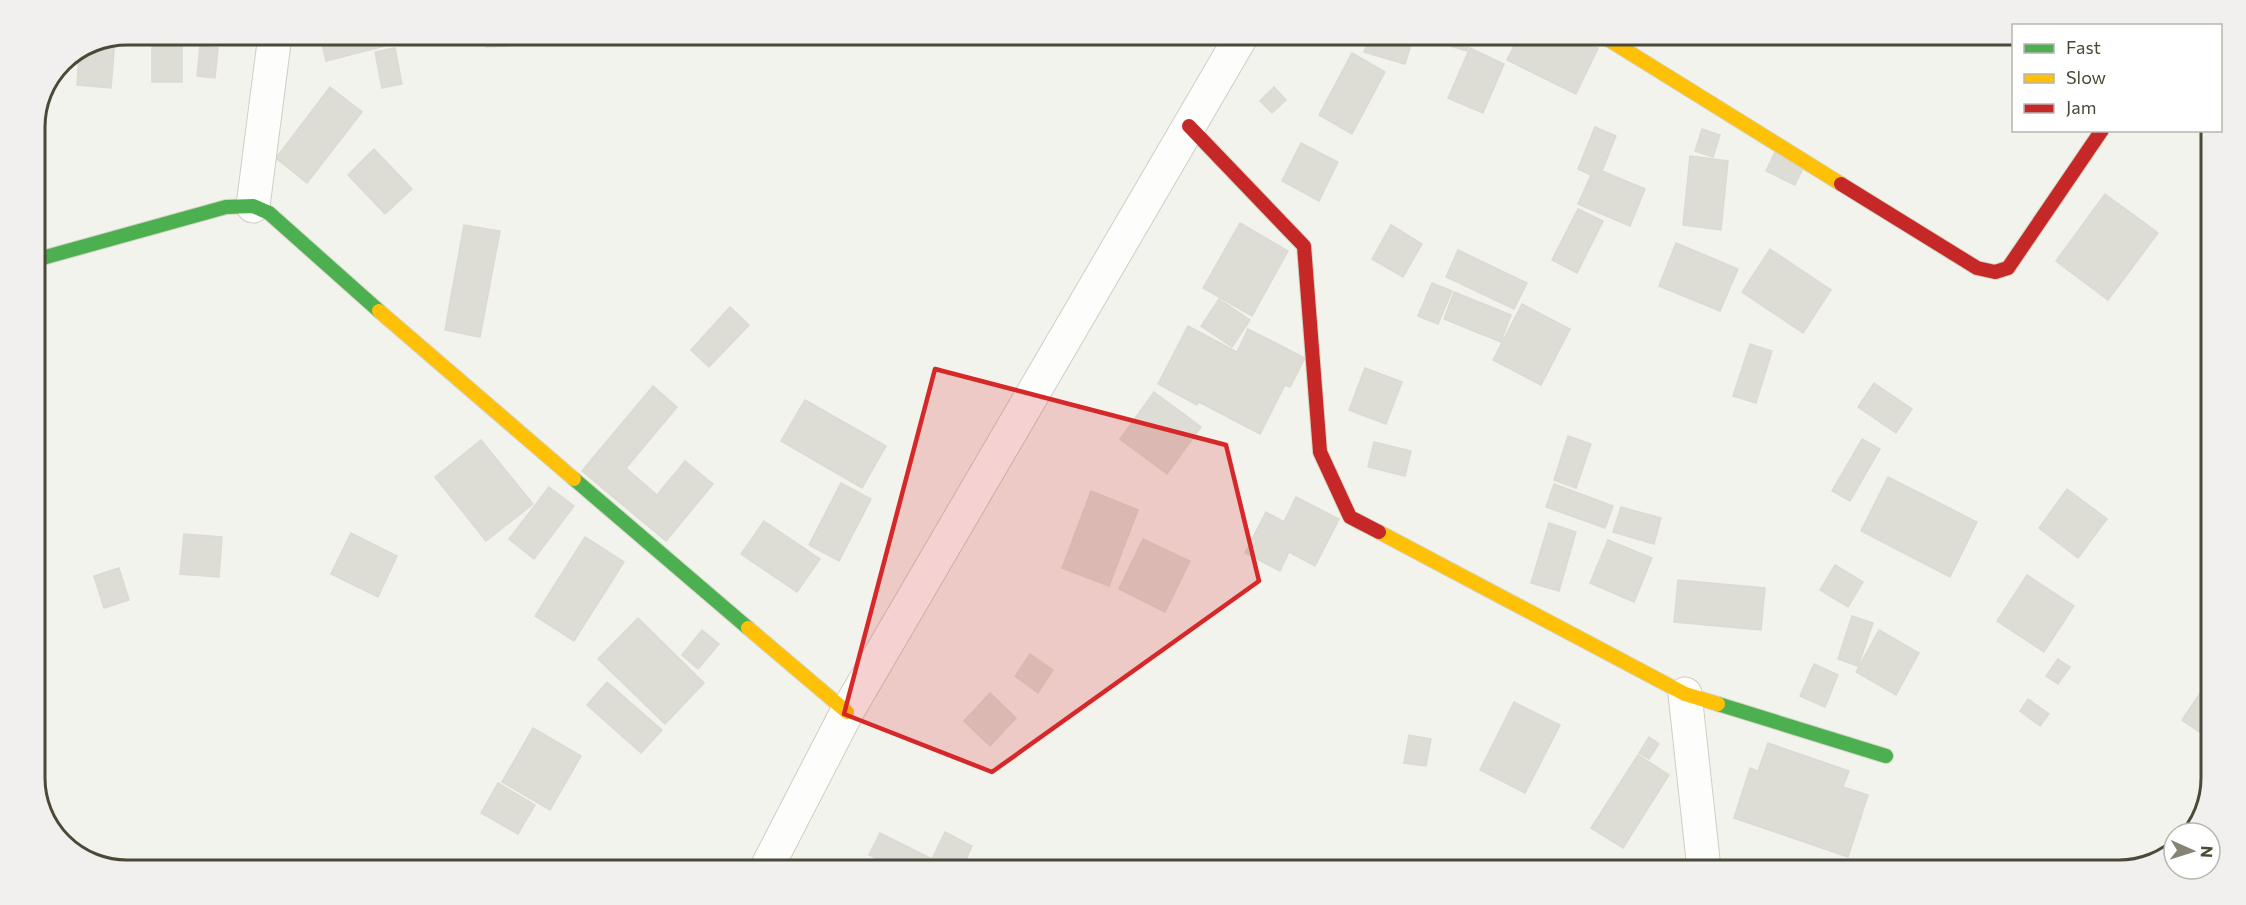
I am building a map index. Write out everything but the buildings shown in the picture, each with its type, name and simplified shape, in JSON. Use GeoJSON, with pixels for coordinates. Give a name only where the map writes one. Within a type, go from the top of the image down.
{"type":"FeatureCollection","features":[{"type":"Feature","properties":{"kind":"street"},"geometry":{"type":"LineString","coordinates":[[254,206],[274,45]]}},
{"type":"Feature","properties":{"kind":"street"},"geometry":{"type":"LineString","coordinates":[[771,860],[847,712],[1236,45]]}},
{"type":"Feature","properties":{"kind":"street"},"geometry":{"type":"LineString","coordinates":[[1617,45],[1977,268],[1995,272],[2008,268],[2101,132]]}},
{"type":"Feature","properties":{"kind":"street"},"geometry":{"type":"LineString","coordinates":[[1189,126],[1304,246],[1320,452],[1350,517],[1686,694],[1886,756]]}},
{"type":"Feature","properties":{"kind":"street"},"geometry":{"type":"LineString","coordinates":[[45,257],[226,207],[254,206],[269,213],[418,346],[847,712]]}},
{"type":"Feature","properties":{"kind":"street"},"geometry":{"type":"LineString","coordinates":[[1686,694],[1703,860]]}},
{"type":"Feature","properties":{"kind":"highlighted area"},"geometry":{"type":"Polygon","coordinates":[[[935,369],[1226,445],[1259,581],[992,772],[844,714],[935,369]]]}},
{"type":"Feature","properties":{"kind":"traffic: fast"},"geometry":{"type":"LineString","coordinates":[[45,257],[226,207],[253,206],[269,213],[379,311]]}},
{"type":"Feature","properties":{"kind":"traffic: fast"},"geometry":{"type":"LineString","coordinates":[[574,479],[748,628]]}},
{"type":"Feature","properties":{"kind":"traffic: fast"},"geometry":{"type":"LineString","coordinates":[[1718,704],[1886,756]]}},
{"type":"Feature","properties":{"kind":"traffic: slow"},"geometry":{"type":"LineString","coordinates":[[1617,45],[1841,184]]}},
{"type":"Feature","properties":{"kind":"traffic: slow"},"geometry":{"type":"LineString","coordinates":[[379,311],[574,479]]}},
{"type":"Feature","properties":{"kind":"traffic: slow"},"geometry":{"type":"LineString","coordinates":[[1379,532],[1685,694],[1718,704]]}},
{"type":"Feature","properties":{"kind":"traffic: slow"},"geometry":{"type":"LineString","coordinates":[[748,628],[847,712]]}},
{"type":"Feature","properties":{"kind":"traffic: jam"},"geometry":{"type":"LineString","coordinates":[[1189,126],[1304,246],[1320,452],[1350,517],[1379,532]]}},
{"type":"Feature","properties":{"kind":"traffic: jam"},"geometry":{"type":"LineString","coordinates":[[1841,184],[1977,268],[1995,272],[2008,268],[2101,132]]}}]}
